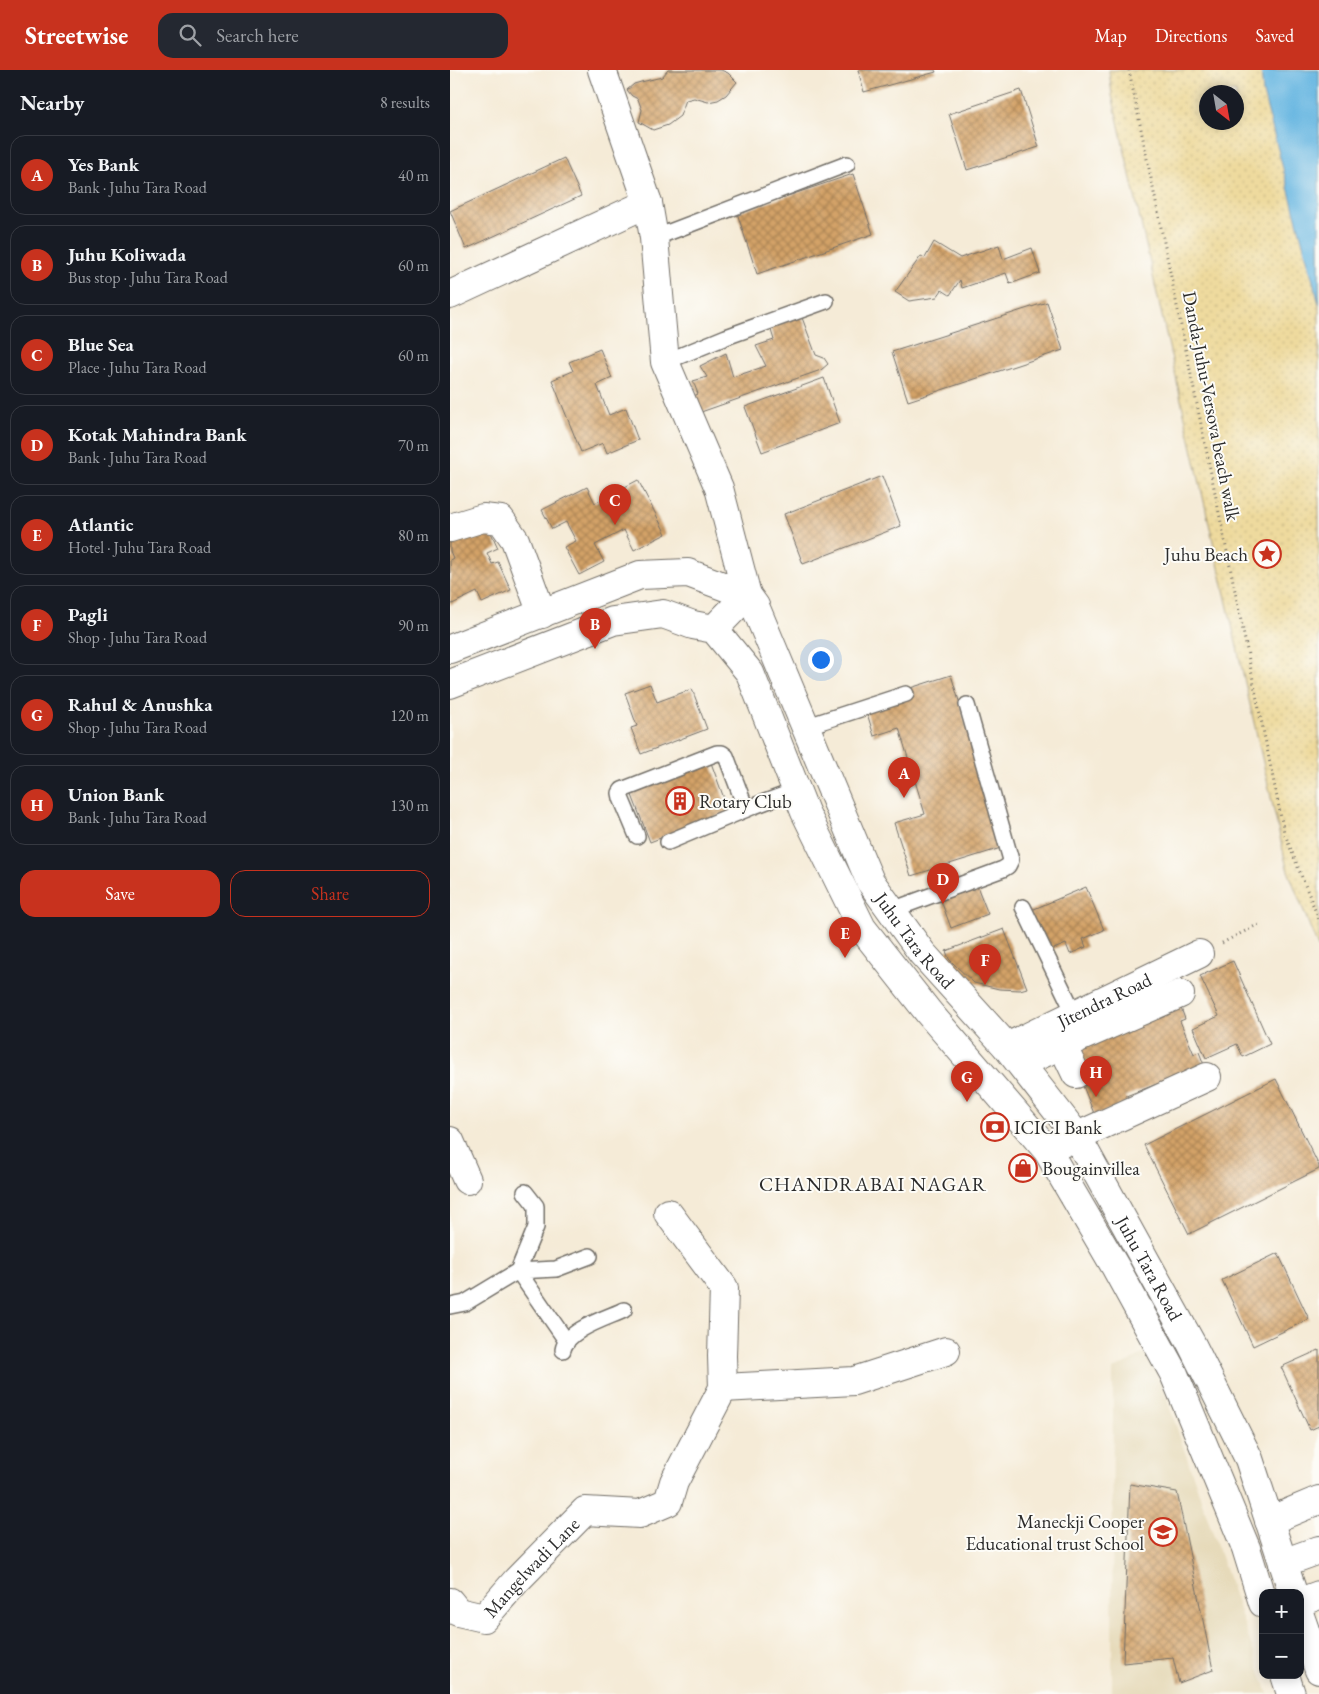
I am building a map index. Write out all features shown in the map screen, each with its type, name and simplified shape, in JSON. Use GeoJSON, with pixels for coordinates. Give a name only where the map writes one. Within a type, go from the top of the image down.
{"type":"FeatureCollection","features":[{"type":"Feature","properties":{"kind":"main road","name":"Juhu Tara Road"},"geometry":{"type":"LineString","coordinates":[[602,70],[648,203],[654,238],[665,362],[719,488],[747,595],[755,606],[870,881],[922,953],[1014,1055],[1076,1136],[1191,1343],[1242,1446],[1292,1589]]}},
{"type":"Feature","properties":{"kind":"main road"},"geometry":{"type":"LineString","coordinates":[[450,295],[648,203]]}},
{"type":"Feature","properties":{"kind":"main road"},"geometry":{"type":"LineString","coordinates":[[450,528],[483,518],[501,520],[515,540],[542,614]]}},
{"type":"Feature","properties":{"kind":"main road"},"geometry":{"type":"LineString","coordinates":[[450,649],[640,575],[688,573],[747,595],[714,630],[693,625],[663,614],[613,621],[450,684]]}},
{"type":"Feature","properties":{"kind":"main road","name":"Juhu Tara Road"},"geometry":{"type":"LineString","coordinates":[[714,630],[750,673],[805,812],[862,928],[929,1013],[1047,1150],[1116,1268],[1174,1374],[1246,1548],[1259,1590]]}},
{"type":"Feature","properties":{"kind":"main road","name":"Jitendra Road"},"geometry":{"type":"LineString","coordinates":[[1014,1055],[1075,1015],[1200,954]]}},
{"type":"Feature","properties":{"kind":"main road"},"geometry":{"type":"LineString","coordinates":[[1014,1055],[1062,1045],[1175,997],[1158,974]]}},
{"type":"Feature","properties":{"kind":"main road"},"geometry":{"type":"LineString","coordinates":[[1062,1045],[1076,1074]]}},
{"type":"Feature","properties":{"kind":"main road"},"geometry":{"type":"LineString","coordinates":[[1047,1150],[1207,1077]]}},
{"type":"Feature","properties":{"kind":"main road"},"geometry":{"type":"LineString","coordinates":[[450,1141],[467,1180]]}},
{"type":"Feature","properties":{"kind":"main road"},"geometry":{"type":"LineString","coordinates":[[668,1213],[724,1288],[723,1388],[854,1381],[946,1351]]}},
{"type":"Feature","properties":{"kind":"main road","name":"Mangelwadi Lane"},"geometry":{"type":"LineString","coordinates":[[450,1602],[458,1612],[484,1618],[517,1580],[585,1510],[640,1514],[668,1502],[674,1482],[723,1388]]}},
{"type":"Feature","properties":{"kind":"main road"},"geometry":{"type":"LineString","coordinates":[[1208,1458],[1242,1446]]}},
{"type":"Feature","properties":{"kind":"main road"},"geometry":{"type":"LineString","coordinates":[[1269,1521],[1319,1500]]}},
{"type":"Feature","properties":{"kind":"main road"},"geometry":{"type":"LineString","coordinates":[[1283,1564],[1319,1550]]}},
{"type":"Feature","properties":{"kind":"main road"},"geometry":{"type":"LineString","coordinates":[[1304,1601],[1319,1595]]}},
{"type":"Feature","properties":{"kind":"main road"},"geometry":{"type":"LineString","coordinates":[[1304,1627],[1319,1670]]}},
{"type":"Feature","properties":{"kind":"main road"},"geometry":{"type":"LineString","coordinates":[[1286,1679],[1291,1694]]}},
{"type":"Feature","properties":{"kind":"lane"},"geometry":{"type":"LineString","coordinates":[[654,238],[847,164]]}},
{"type":"Feature","properties":{"kind":"lane"},"geometry":{"type":"LineString","coordinates":[[665,362],[726,337],[826,301]]}},
{"type":"Feature","properties":{"kind":"lane"},"geometry":{"type":"LineString","coordinates":[[805,727],[906,694]]}},
{"type":"Feature","properties":{"kind":"lane"},"geometry":{"type":"LineString","coordinates":[[892,910],[1003,869],[1008,866],[1011,860],[967,706]]}},
{"type":"Feature","properties":{"kind":"lane"},"geometry":{"type":"LineString","coordinates":[[637,836],[621,798],[620,793],[622,790],[717,753],[722,753],[726,756],[746,809]]}},
{"type":"Feature","properties":{"kind":"lane"},"geometry":{"type":"LineString","coordinates":[[668,842],[796,790]]}},
{"type":"Feature","properties":{"kind":"lane"},"geometry":{"type":"LineString","coordinates":[[1023,907],[1075,1015]]}},
{"type":"Feature","properties":{"kind":"lane"},"geometry":{"type":"LineString","coordinates":[[518,1271],[536,1227],[536,1206],[525,1192]]}},
{"type":"Feature","properties":{"kind":"lane"},"geometry":{"type":"LineString","coordinates":[[450,1306],[465,1303],[518,1271],[556,1268],[590,1256]]}},
{"type":"Feature","properties":{"kind":"lane"},"geometry":{"type":"LineString","coordinates":[[518,1271],[565,1347],[574,1333],[624,1310]]}},
{"type":"Feature","properties":{"kind":"path","name":"Danda-Juhu-Versova beach walk"},"geometry":{"type":"LineString","coordinates":[[1129,70],[1284,832],[1319,920]]}},
{"type":"Feature","properties":{"kind":"path"},"geometry":{"type":"LineString","coordinates":[[1200,954],[1259,924]]}},
{"type":"Feature","properties":{"kind":"shaded area","name":"Maneckji Cooper Educational trust School"},"geometry":{"type":"Polygon","coordinates":[[[1150,1350],[1259,1668],[1259,1679],[1263,1679],[1268,1694],[1112,1694],[1113,1370],[1150,1350]]]}},
{"type":"Feature","properties":{"kind":"sand","name":"Juhu Beach"},"geometry":{"type":"Polygon","coordinates":[[[1109,70],[1289,70],[1319,239],[1319,950],[1287,868],[1112,95],[1109,70]]]}},
{"type":"Feature","properties":{"kind":"water"},"geometry":{"type":"Polygon","coordinates":[[[1261,70],[1319,70],[1319,304],[1263,93],[1261,70]]]}},
{"type":"Feature","properties":{"kind":"building"},"geometry":{"type":"Polygon","coordinates":[[[668,70],[721,70],[728,73],[737,82],[726,95],[718,100],[708,102],[694,98],[686,100],[680,116],[668,125],[653,130],[639,122],[642,110],[638,99],[627,90],[634,84],[662,77],[668,70]]]}},
{"type":"Feature","properties":{"kind":"building"},"geometry":{"type":"Polygon","coordinates":[[[858,70],[935,70],[936,72],[864,92],[858,70]]]}},
{"type":"Feature","properties":{"kind":"building"},"geometry":{"type":"Polygon","coordinates":[[[1021,90],[1039,147],[967,170],[949,114],[1021,90]]]}},
{"type":"Feature","properties":{"kind":"building"},"geometry":{"type":"Polygon","coordinates":[[[564,158],[581,196],[466,249],[450,211],[564,158]]]}},
{"type":"Feature","properties":{"kind":"building"},"geometry":{"type":"Polygon","coordinates":[[[853,174],[873,234],[757,274],[737,213],[853,174]]]}},
{"type":"Feature","properties":{"kind":"building"},"geometry":{"type":"Polygon","coordinates":[[[934,242],[960,258],[999,245],[1003,259],[1032,248],[1040,273],[1010,284],[1006,273],[962,288],[960,280],[950,295],[942,290],[937,297],[909,301],[895,292],[921,256],[925,258],[934,242]]]}},
{"type":"Feature","properties":{"kind":"building"},"geometry":{"type":"Polygon","coordinates":[[[1047,302],[1063,350],[908,401],[892,352],[1047,302]]]}},
{"type":"Feature","properties":{"kind":"building"},"geometry":{"type":"Polygon","coordinates":[[[801,315],[816,355],[824,358],[828,364],[821,370],[701,412],[692,397],[698,394],[693,381],[707,377],[700,366],[726,353],[733,377],[766,366],[756,346],[774,340],[770,327],[801,315]]]}},
{"type":"Feature","properties":{"kind":"building"},"geometry":{"type":"Polygon","coordinates":[[[600,349],[612,378],[597,385],[609,415],[626,408],[638,440],[607,453],[603,443],[581,452],[552,380],[573,371],[569,362],[600,349]]]}},
{"type":"Feature","properties":{"kind":"building"},"geometry":{"type":"Polygon","coordinates":[[[824,378],[840,423],[762,452],[745,407],[824,378]]]}},
{"type":"Feature","properties":{"kind":"building"},"geometry":{"type":"Polygon","coordinates":[[[882,476],[901,526],[803,564],[784,514],[882,476]]]}},
{"type":"Feature","properties":{"kind":"building"},"geometry":{"type":"Polygon","coordinates":[[[638,480],[666,534],[634,550],[624,530],[595,545],[604,562],[579,575],[564,547],[576,541],[566,522],[552,529],[542,510],[587,487],[595,503],[638,480]]]}},
{"type":"Feature","properties":{"kind":"building"},"geometry":{"type":"Polygon","coordinates":[[[488,526],[498,548],[487,553],[492,564],[498,562],[511,590],[482,603],[477,592],[450,605],[450,560],[453,558],[450,551],[450,543],[488,526]]]}},
{"type":"Feature","properties":{"kind":"building"},"geometry":{"type":"Polygon","coordinates":[[[951,675],[1004,847],[911,876],[894,823],[925,814],[899,728],[874,736],[866,710],[907,689],[951,675]]]}},
{"type":"Feature","properties":{"kind":"building"},"geometry":{"type":"Polygon","coordinates":[[[650,684],[657,702],[692,689],[707,729],[641,754],[631,728],[637,726],[625,693],[650,684]]]}},
{"type":"Feature","properties":{"kind":"building","name":"Rotary Club"},"geometry":{"type":"Polygon","coordinates":[[[710,760],[729,812],[650,842],[630,790],[710,760]]]}},
{"type":"Feature","properties":{"kind":"building"},"geometry":{"type":"Polygon","coordinates":[[[975,881],[988,914],[951,928],[939,895],[975,881]]]}},
{"type":"Feature","properties":{"kind":"building"},"geometry":{"type":"Polygon","coordinates":[[[1086,887],[1104,930],[1083,939],[1086,947],[1070,954],[1066,944],[1049,951],[1027,912],[1086,887]]]}},
{"type":"Feature","properties":{"kind":"building"},"geometry":{"type":"Polygon","coordinates":[[[1004,929],[1027,988],[1020,990],[999,989],[974,983],[949,959],[946,951],[1004,929]]]}},
{"type":"Feature","properties":{"kind":"building"},"geometry":{"type":"Polygon","coordinates":[[[1233,961],[1270,1044],[1243,1057],[1237,1044],[1206,1058],[1193,1028],[1219,1016],[1200,976],[1233,961]]]}},
{"type":"Feature","properties":{"kind":"building"},"geometry":{"type":"Polygon","coordinates":[[[1178,1000],[1185,1019],[1180,1021],[1194,1054],[1199,1052],[1206,1070],[1164,1088],[1162,1082],[1126,1096],[1128,1102],[1095,1116],[1067,1046],[1178,1000]]]}},
{"type":"Feature","properties":{"kind":"building"},"geometry":{"type":"Polygon","coordinates":[[[1276,1079],[1319,1169],[1189,1234],[1144,1145],[1276,1079]]]}},
{"type":"Feature","properties":{"kind":"building"},"geometry":{"type":"Polygon","coordinates":[[[1278,1253],[1309,1319],[1253,1346],[1222,1280],[1278,1253]]]}},
{"type":"Feature","properties":{"kind":"building"},"geometry":{"type":"Polygon","coordinates":[[[1319,1350],[1319,1426],[1310,1430],[1281,1367],[1319,1350]]]}},
{"type":"Feature","properties":{"kind":"building"},"geometry":{"type":"Polygon","coordinates":[[[1130,1484],[1177,1492],[1213,1670],[1179,1683],[1173,1658],[1123,1663],[1130,1484]]]}},
{"type":"Feature","properties":{"kind":"place","name":"Blue Sea"},"geometry":{"type":"Point","coordinates":[615,525]}},
{"type":"Feature","properties":{"kind":"place","name":"Juhu Beach"},"geometry":{"type":"Point","coordinates":[1267,554]}},
{"type":"Feature","properties":{"kind":"place","name":"Juhu Koliwada"},"geometry":{"type":"Point","coordinates":[595,649]}},
{"type":"Feature","properties":{"kind":"place","name":"Yes Bank"},"geometry":{"type":"Point","coordinates":[904,798]}},
{"type":"Feature","properties":{"kind":"place","name":"Rotary Club"},"geometry":{"type":"Point","coordinates":[680,801]}},
{"type":"Feature","properties":{"kind":"place","name":"Kotak Mahindra Bank"},"geometry":{"type":"Point","coordinates":[943,904]}},
{"type":"Feature","properties":{"kind":"place","name":"Atlantic"},"geometry":{"type":"Point","coordinates":[845,958]}},
{"type":"Feature","properties":{"kind":"place","name":"Pagli"},"geometry":{"type":"Point","coordinates":[985,985]}},
{"type":"Feature","properties":{"kind":"place","name":"Union Bank"},"geometry":{"type":"Point","coordinates":[1096,1097]}},
{"type":"Feature","properties":{"kind":"place","name":"Rahul & Anushka"},"geometry":{"type":"Point","coordinates":[967,1102]}},
{"type":"Feature","properties":{"kind":"place","name":"ICICI Bank"},"geometry":{"type":"Point","coordinates":[995,1127]}},
{"type":"Feature","properties":{"kind":"place","name":"Bougainvillea"},"geometry":{"type":"Point","coordinates":[1023,1168]}},
{"type":"Feature","properties":{"kind":"place","name":"Maneckji Cooper Educational trust School"},"geometry":{"type":"Point","coordinates":[1163,1532]}},
{"type":"Feature","properties":{"kind":"district","name":"CHANDRABAI NAGAR"},"geometry":{"type":"Point","coordinates":[873,1184]}}]}
